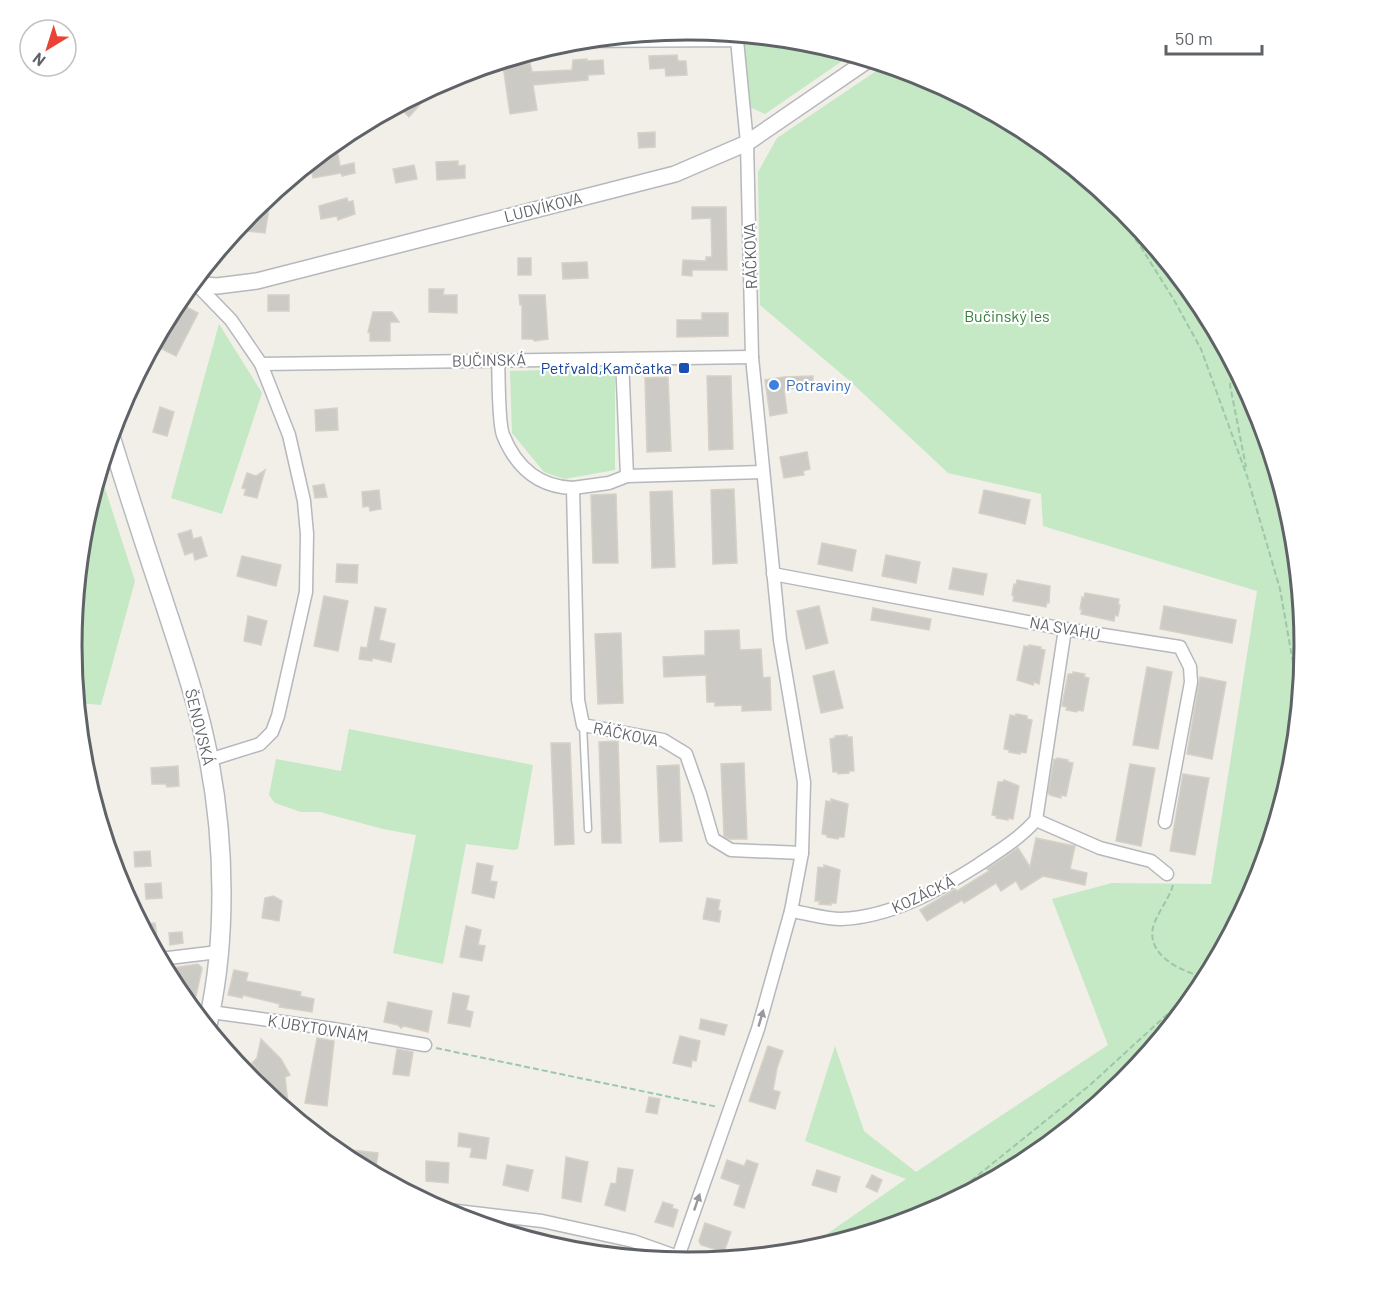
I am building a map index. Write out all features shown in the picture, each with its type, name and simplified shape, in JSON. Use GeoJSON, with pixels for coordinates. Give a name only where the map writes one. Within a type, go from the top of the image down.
{"type":"FeatureCollection","features":[{"type":"Feature","properties":{"kind":"main road","name":"ŠENOVSKÁ"},"geometry":{"type":"LineString","coordinates":[[115,451],[176,637],[209,760],[220,865],[218,952],[209,1017]]}},
{"type":"Feature","properties":{"kind":"street","name":"RÁČKOVA"},"geometry":{"type":"LineString","coordinates":[[672,41],[698,40]]}},
{"type":"Feature","properties":{"kind":"street","name":"RÁČKOVA"},"geometry":{"type":"LineString","coordinates":[[680,1252],[758,1029],[791,911],[802,854],[804,782],[780,640],[752,357],[747,143],[737,43]]}},
{"type":"Feature","properties":{"kind":"street","name":"LUDVÍKOVA"},"geometry":{"type":"LineString","coordinates":[[202,285],[227,286],[257,280],[675,174],[747,143],[860,66]]}},
{"type":"Feature","properties":{"kind":"street"},"geometry":{"type":"LineString","coordinates":[[199,289],[231,320],[261,364],[284,421],[297,468],[307,534],[306,592],[278,716],[272,732],[260,744],[209,760]]}},
{"type":"Feature","properties":{"kind":"street","name":"BUČINSKÁ"},"geometry":{"type":"LineString","coordinates":[[261,364],[752,357]]}},
{"type":"Feature","properties":{"kind":"street"},"geometry":{"type":"LineString","coordinates":[[622,359],[627,476]]}},
{"type":"Feature","properties":{"kind":"street"},"geometry":{"type":"LineString","coordinates":[[498,360],[502,434],[519,463],[537,480],[546,484],[573,488],[609,483],[627,476],[763,472]]}},
{"type":"Feature","properties":{"kind":"street","name":"RÁČKOVA"},"geometry":{"type":"LineString","coordinates":[[573,488],[578,700],[584,725],[663,740],[686,754],[712,839],[731,850],[802,854]]}},
{"type":"Feature","properties":{"kind":"street","name":"NA SVAHU"},"geometry":{"type":"LineString","coordinates":[[773,574],[1065,629],[1180,647],[1190,667],[1191,682],[1165,822]]}},
{"type":"Feature","properties":{"kind":"street"},"geometry":{"type":"LineString","coordinates":[[1065,629],[1036,820],[1100,848],[1151,861],[1167,874]]}},
{"type":"Feature","properties":{"kind":"street","name":"KOZÁCKÁ"},"geometry":{"type":"LineString","coordinates":[[791,911],[841,919],[879,913],[911,902],[945,886],[1003,849],[1022,836],[1036,820]]}},
{"type":"Feature","properties":{"kind":"street"},"geometry":{"type":"LineString","coordinates":[[170,958],[218,952]]}},
{"type":"Feature","properties":{"kind":"street","name":"K UBYTOVNÁM"},"geometry":{"type":"LineString","coordinates":[[212,1019],[333,1029],[425,1046]]}},
{"type":"Feature","properties":{"kind":"street"},"geometry":{"type":"LineString","coordinates":[[479,1214],[542,1221],[633,1241],[660,1251]]}},
{"type":"Feature","properties":{"kind":"lane"},"geometry":{"type":"LineString","coordinates":[[584,725],[588,829]]}},
{"type":"Feature","properties":{"kind":"path"},"geometry":{"type":"LineString","coordinates":[[1133,237],[1174,300],[1201,349],[1247,476],[1280,589],[1293,663]]}},
{"type":"Feature","properties":{"kind":"path"},"geometry":{"type":"LineString","coordinates":[[1231,378],[1230,386],[1247,476]]}},
{"type":"Feature","properties":{"kind":"path"},"geometry":{"type":"LineString","coordinates":[[1167,874],[1173,885],[1170,898],[1154,923],[1152,943],[1159,953],[1180,970],[1194,974],[1195,976]]}},
{"type":"Feature","properties":{"kind":"path"},"geometry":{"type":"LineString","coordinates":[[971,1181],[1090,1085],[1171,1011]]}},
{"type":"Feature","properties":{"kind":"path"},"geometry":{"type":"LineString","coordinates":[[425,1046],[729,1110]]}},
{"type":"Feature","properties":{"kind":"green space"},"geometry":{"type":"Polygon","coordinates":[[[742,43],[806,52],[843,61],[765,114],[745,105],[742,43]]]}},
{"type":"Feature","properties":{"kind":"green space","name":"Bučinský les"},"geometry":{"type":"Polygon","coordinates":[[[876,71],[956,103],[991,122],[1057,166],[1116,218],[1168,277],[1191,310],[1231,378],[1247,414],[1273,489],[1282,528],[1292,606],[1294,646],[1292,686],[1282,764],[1261,841],[1231,914],[1212,949],[1168,1015],[1116,1074],[1087,1101],[1024,1149],[956,1189],[920,1205],[883,1219],[824,1236],[906,1179],[805,1141],[835,1046],[864,1131],[916,1172],[1108,1045],[1052,899],[1112,883],[1211,884],[1257,591],[1043,526],[1041,494],[948,473],[851,382],[760,305],[758,172],[777,138],[876,71]]]}},
{"type":"Feature","properties":{"kind":"green space"},"geometry":{"type":"Polygon","coordinates":[[[219,324],[262,393],[222,514],[171,498],[219,324]]]}},
{"type":"Feature","properties":{"kind":"green space"},"geometry":{"type":"Polygon","coordinates":[[[615,368],[615,470],[564,479],[544,472],[512,433],[510,371],[615,368]]]}},
{"type":"Feature","properties":{"kind":"green space"},"geometry":{"type":"Polygon","coordinates":[[[104,486],[135,581],[101,705],[86,704],[82,646],[88,567],[104,486]]]}},
{"type":"Feature","properties":{"kind":"green space"},"geometry":{"type":"Polygon","coordinates":[[[349,729],[533,765],[518,849],[466,844],[443,964],[393,953],[416,835],[383,829],[320,812],[301,812],[275,803],[269,795],[276,759],[341,771],[349,729]]]}},
{"type":"Feature","properties":{"kind":"building"},"geometry":{"type":"Polygon","coordinates":[[[677,55],[678,61],[686,61],[687,75],[666,76],[665,68],[650,69],[649,56],[677,55]]]}},
{"type":"Feature","properties":{"kind":"building"},"geometry":{"type":"Polygon","coordinates":[[[573,60],[603,60],[604,74],[588,75],[588,80],[533,85],[537,110],[510,114],[504,70],[530,63],[532,72],[572,70],[573,60]]]}},
{"type":"Feature","properties":{"kind":"building"},"geometry":{"type":"Polygon","coordinates":[[[422,102],[409,117],[404,112],[422,102]]]}},
{"type":"Feature","properties":{"kind":"building"},"geometry":{"type":"Polygon","coordinates":[[[655,132],[655,147],[639,148],[638,133],[655,132]]]}},
{"type":"Feature","properties":{"kind":"building"},"geometry":{"type":"Polygon","coordinates":[[[338,153],[340,166],[354,163],[355,173],[313,178],[312,172],[338,153]]]}},
{"type":"Feature","properties":{"kind":"building"},"geometry":{"type":"Polygon","coordinates":[[[458,161],[458,166],[465,165],[465,178],[437,180],[436,162],[458,161]]]}},
{"type":"Feature","properties":{"kind":"building"},"geometry":{"type":"Polygon","coordinates":[[[414,165],[417,179],[396,183],[393,169],[414,165]]]}},
{"type":"Feature","properties":{"kind":"building"},"geometry":{"type":"Polygon","coordinates":[[[347,198],[348,202],[353,201],[355,214],[338,220],[337,216],[321,219],[319,206],[347,198]]]}},
{"type":"Feature","properties":{"kind":"building"},"geometry":{"type":"Polygon","coordinates":[[[692,207],[726,207],[727,270],[692,270],[692,276],[682,275],[683,260],[706,261],[706,257],[712,257],[711,218],[692,219],[692,207]]]}},
{"type":"Feature","properties":{"kind":"building"},"geometry":{"type":"Polygon","coordinates":[[[269,210],[265,233],[248,231],[260,218],[269,210]]]}},
{"type":"Feature","properties":{"kind":"building"},"geometry":{"type":"Polygon","coordinates":[[[518,258],[531,258],[531,275],[518,275],[518,258]]]}},
{"type":"Feature","properties":{"kind":"building"},"geometry":{"type":"Polygon","coordinates":[[[587,262],[588,278],[563,279],[562,263],[587,262]]]}},
{"type":"Feature","properties":{"kind":"building"},"geometry":{"type":"Polygon","coordinates":[[[429,289],[444,289],[443,295],[457,295],[457,313],[429,312],[429,289]]]}},
{"type":"Feature","properties":{"kind":"building"},"geometry":{"type":"Polygon","coordinates":[[[268,295],[289,295],[289,311],[268,311],[268,295]]]}},
{"type":"Feature","properties":{"kind":"building"},"geometry":{"type":"Polygon","coordinates":[[[519,295],[545,295],[548,339],[535,341],[522,339],[522,305],[520,305],[519,295]]]}},
{"type":"Feature","properties":{"kind":"building"},"geometry":{"type":"Polygon","coordinates":[[[187,307],[198,313],[176,356],[161,349],[187,307]]]}},
{"type":"Feature","properties":{"kind":"building"},"geometry":{"type":"Polygon","coordinates":[[[373,312],[392,312],[399,322],[390,322],[390,341],[370,341],[368,332],[373,312]]]}},
{"type":"Feature","properties":{"kind":"building"},"geometry":{"type":"Polygon","coordinates":[[[702,313],[728,313],[728,336],[677,337],[677,320],[702,320],[702,313]]]}},
{"type":"Feature","properties":{"kind":"building"},"geometry":{"type":"Polygon","coordinates":[[[707,376],[731,376],[733,449],[709,450],[707,376]]]}},
{"type":"Feature","properties":{"kind":"building"},"geometry":{"type":"Polygon","coordinates":[[[813,376],[813,387],[784,389],[787,413],[770,416],[765,380],[813,376]]]}},
{"type":"Feature","properties":{"kind":"building"},"geometry":{"type":"Polygon","coordinates":[[[668,377],[671,451],[647,452],[645,378],[668,377]]]}},
{"type":"Feature","properties":{"kind":"building"},"geometry":{"type":"Polygon","coordinates":[[[160,407],[174,412],[167,436],[153,432],[160,407]]]}},
{"type":"Feature","properties":{"kind":"building"},"geometry":{"type":"Polygon","coordinates":[[[337,408],[338,430],[316,431],[315,410],[337,408]]]}},
{"type":"Feature","properties":{"kind":"building"},"geometry":{"type":"Polygon","coordinates":[[[807,452],[810,469],[803,471],[804,475],[784,478],[780,457],[807,452]]]}},
{"type":"Feature","properties":{"kind":"building"},"geometry":{"type":"Polygon","coordinates":[[[265,470],[257,498],[244,495],[246,489],[242,488],[247,473],[256,476],[265,470]]]}},
{"type":"Feature","properties":{"kind":"building"},"geometry":{"type":"Polygon","coordinates":[[[324,484],[327,497],[315,498],[313,486],[324,484]]]}},
{"type":"Feature","properties":{"kind":"building"},"geometry":{"type":"Polygon","coordinates":[[[734,489],[737,563],[713,564],[711,490],[734,489]]]}},
{"type":"Feature","properties":{"kind":"building"},"geometry":{"type":"Polygon","coordinates":[[[379,490],[381,509],[370,511],[369,506],[363,507],[362,492],[379,490]]]}},
{"type":"Feature","properties":{"kind":"building"},"geometry":{"type":"Polygon","coordinates":[[[984,490],[1030,500],[1025,524],[979,513],[984,490]]]}},
{"type":"Feature","properties":{"kind":"building"},"geometry":{"type":"Polygon","coordinates":[[[672,491],[675,567],[652,568],[650,492],[672,491]]]}},
{"type":"Feature","properties":{"kind":"building"},"geometry":{"type":"Polygon","coordinates":[[[616,494],[618,563],[593,563],[591,495],[616,494]]]}},
{"type":"Feature","properties":{"kind":"building"},"geometry":{"type":"Polygon","coordinates":[[[191,530],[193,539],[201,537],[207,556],[195,560],[193,552],[185,555],[178,534],[191,530]]]}},
{"type":"Feature","properties":{"kind":"building"},"geometry":{"type":"Polygon","coordinates":[[[822,543],[856,550],[852,571],[818,564],[822,543]]]}},
{"type":"Feature","properties":{"kind":"building"},"geometry":{"type":"Polygon","coordinates":[[[886,555],[920,562],[916,583],[882,576],[886,555]]]}},
{"type":"Feature","properties":{"kind":"building"},"geometry":{"type":"Polygon","coordinates":[[[242,556],[281,565],[276,586],[237,576],[242,556]]]}},
{"type":"Feature","properties":{"kind":"building"},"geometry":{"type":"Polygon","coordinates":[[[337,564],[358,565],[357,583],[336,582],[337,564]]]}},
{"type":"Feature","properties":{"kind":"building"},"geometry":{"type":"Polygon","coordinates":[[[953,568],[987,574],[983,595],[949,589],[953,568]]]}},
{"type":"Feature","properties":{"kind":"building"},"geometry":{"type":"Polygon","coordinates":[[[1017,580],[1050,586],[1049,603],[1047,602],[1046,607],[1013,601],[1014,584],[1016,585],[1017,580]]]}},
{"type":"Feature","properties":{"kind":"building"},"geometry":{"type":"Polygon","coordinates":[[[1085,593],[1119,599],[1118,616],[1115,615],[1114,621],[1081,614],[1082,597],[1084,598],[1085,593]]]}},
{"type":"Feature","properties":{"kind":"building"},"geometry":{"type":"Polygon","coordinates":[[[324,596],[348,601],[338,651],[314,646],[324,596]]]}},
{"type":"Feature","properties":{"kind":"building"},"geometry":{"type":"Polygon","coordinates":[[[819,606],[828,643],[806,649],[797,611],[819,606]]]}},
{"type":"Feature","properties":{"kind":"building"},"geometry":{"type":"Polygon","coordinates":[[[1164,606],[1236,620],[1232,643],[1160,629],[1164,606]]]}},
{"type":"Feature","properties":{"kind":"building"},"geometry":{"type":"Polygon","coordinates":[[[375,607],[386,609],[379,640],[395,644],[391,662],[372,658],[372,661],[359,659],[361,647],[367,648],[375,607]]]}},
{"type":"Feature","properties":{"kind":"building"},"geometry":{"type":"Polygon","coordinates":[[[873,608],[931,619],[929,630],[871,620],[873,608]]]}},
{"type":"Feature","properties":{"kind":"building"},"geometry":{"type":"Polygon","coordinates":[[[248,616],[267,621],[261,645],[244,641],[248,616]]]}},
{"type":"Feature","properties":{"kind":"building"},"geometry":{"type":"Polygon","coordinates":[[[739,630],[740,650],[761,649],[763,678],[770,677],[771,710],[742,711],[742,705],[715,706],[715,702],[707,702],[706,675],[664,677],[663,657],[705,655],[705,631],[739,630]]]}},
{"type":"Feature","properties":{"kind":"building"},"geometry":{"type":"Polygon","coordinates":[[[621,633],[623,703],[598,704],[595,634],[621,633]]]}},
{"type":"Feature","properties":{"kind":"building"},"geometry":{"type":"Polygon","coordinates":[[[1029,645],[1045,650],[1039,684],[1034,682],[1033,685],[1017,680],[1024,646],[1029,647],[1029,645]]]}},
{"type":"Feature","properties":{"kind":"building"},"geometry":{"type":"Polygon","coordinates":[[[1147,667],[1172,672],[1158,749],[1133,745],[1147,667]]]}},
{"type":"Feature","properties":{"kind":"building"},"geometry":{"type":"Polygon","coordinates":[[[834,671],[843,708],[821,713],[813,676],[834,671]]]}},
{"type":"Feature","properties":{"kind":"building"},"geometry":{"type":"Polygon","coordinates":[[[1073,672],[1085,674],[1084,677],[1089,678],[1083,711],[1066,710],[1067,707],[1062,706],[1068,674],[1073,674],[1073,672]]]}},
{"type":"Feature","properties":{"kind":"building"},"geometry":{"type":"Polygon","coordinates":[[[1200,677],[1226,682],[1212,759],[1187,754],[1200,677]]]}},
{"type":"Feature","properties":{"kind":"building"},"geometry":{"type":"Polygon","coordinates":[[[1016,714],[1027,716],[1027,719],[1032,720],[1026,753],[1009,752],[1004,749],[1010,715],[1016,716],[1016,714]]]}},
{"type":"Feature","properties":{"kind":"building"},"geometry":{"type":"Polygon","coordinates":[[[847,735],[847,737],[852,737],[854,771],[838,774],[838,772],[833,772],[830,739],[847,735]]]}},
{"type":"Feature","properties":{"kind":"building"},"geometry":{"type":"Polygon","coordinates":[[[618,741],[621,843],[602,843],[599,742],[618,741]]]}},
{"type":"Feature","properties":{"kind":"building"},"geometry":{"type":"Polygon","coordinates":[[[551,743],[570,743],[574,844],[555,845],[551,743]]]}},
{"type":"Feature","properties":{"kind":"building"},"geometry":{"type":"Polygon","coordinates":[[[1054,759],[1073,763],[1066,796],[1061,795],[1061,798],[1048,793],[1054,759]]]}},
{"type":"Feature","properties":{"kind":"building"},"geometry":{"type":"Polygon","coordinates":[[[744,763],[747,839],[729,839],[724,836],[721,764],[744,763]]]}},
{"type":"Feature","properties":{"kind":"building"},"geometry":{"type":"Polygon","coordinates":[[[1130,764],[1155,768],[1141,846],[1116,841],[1130,764]]]}},
{"type":"Feature","properties":{"kind":"building"},"geometry":{"type":"Polygon","coordinates":[[[679,765],[682,841],[660,842],[657,766],[679,765]]]}},
{"type":"Feature","properties":{"kind":"building"},"geometry":{"type":"Polygon","coordinates":[[[178,766],[179,786],[167,787],[166,784],[152,784],[151,768],[178,766]]]}},
{"type":"Feature","properties":{"kind":"building"},"geometry":{"type":"Polygon","coordinates":[[[1183,774],[1209,778],[1195,855],[1170,851],[1183,774]]]}},
{"type":"Feature","properties":{"kind":"building"},"geometry":{"type":"Polygon","coordinates":[[[1004,780],[1019,786],[1013,819],[1008,818],[1008,820],[992,815],[998,782],[1004,780]]]}},
{"type":"Feature","properties":{"kind":"building"},"geometry":{"type":"Polygon","coordinates":[[[831,799],[848,804],[844,837],[838,839],[822,834],[826,801],[831,802],[831,799]]]}},
{"type":"Feature","properties":{"kind":"building"},"geometry":{"type":"Polygon","coordinates":[[[1036,838],[1075,846],[1070,869],[1087,873],[1085,885],[1043,876],[1021,890],[1016,881],[1001,891],[996,883],[964,903],[962,900],[927,921],[920,910],[989,871],[987,869],[1018,848],[1030,867],[1036,838]]]}},
{"type":"Feature","properties":{"kind":"building"},"geometry":{"type":"Polygon","coordinates":[[[150,851],[151,866],[135,867],[134,852],[150,851]]]}},
{"type":"Feature","properties":{"kind":"building"},"geometry":{"type":"Polygon","coordinates":[[[477,863],[493,866],[490,881],[497,882],[494,898],[472,893],[477,863]]]}},
{"type":"Feature","properties":{"kind":"building"},"geometry":{"type":"Polygon","coordinates":[[[824,865],[840,870],[836,903],[831,903],[831,905],[819,904],[820,901],[815,901],[818,867],[824,868],[824,865]]]}},
{"type":"Feature","properties":{"kind":"building"},"geometry":{"type":"Polygon","coordinates":[[[161,883],[162,898],[146,899],[145,884],[161,883]]]}},
{"type":"Feature","properties":{"kind":"building"},"geometry":{"type":"Polygon","coordinates":[[[273,896],[282,901],[279,921],[262,918],[265,898],[273,896]]]}},
{"type":"Feature","properties":{"kind":"building"},"geometry":{"type":"Polygon","coordinates":[[[707,898],[720,900],[719,922],[703,919],[707,898]]]}},
{"type":"Feature","properties":{"kind":"building"},"geometry":{"type":"Polygon","coordinates":[[[150,923],[155,923],[157,936],[150,923]]]}},
{"type":"Feature","properties":{"kind":"building"},"geometry":{"type":"Polygon","coordinates":[[[466,926],[481,930],[478,945],[485,946],[482,961],[460,957],[466,926]]]}},
{"type":"Feature","properties":{"kind":"building"},"geometry":{"type":"Polygon","coordinates":[[[182,932],[183,943],[170,945],[169,933],[182,932]]]}},
{"type":"Feature","properties":{"kind":"building"},"geometry":{"type":"Polygon","coordinates":[[[198,964],[202,968],[196,996],[195,996],[176,967],[198,964]]]}},
{"type":"Feature","properties":{"kind":"building"},"geometry":{"type":"Polygon","coordinates":[[[234,970],[248,973],[246,981],[301,992],[300,996],[314,999],[312,1012],[279,1007],[280,1004],[243,995],[242,998],[228,995],[234,970]]]}},
{"type":"Feature","properties":{"kind":"building"},"geometry":{"type":"Polygon","coordinates":[[[453,993],[469,996],[466,1010],[473,1012],[470,1027],[448,1023],[453,993]]]}},
{"type":"Feature","properties":{"kind":"building"},"geometry":{"type":"Polygon","coordinates":[[[388,1002],[432,1011],[428,1032],[404,1026],[401,1028],[398,1025],[384,1022],[388,1002]]]}},
{"type":"Feature","properties":{"kind":"building"},"geometry":{"type":"Polygon","coordinates":[[[701,1019],[727,1025],[724,1035],[699,1029],[701,1019]]]}},
{"type":"Feature","properties":{"kind":"building"},"geometry":{"type":"Polygon","coordinates":[[[680,1036],[700,1041],[696,1061],[692,1060],[691,1067],[673,1063],[680,1036]]]}},
{"type":"Feature","properties":{"kind":"building"},"geometry":{"type":"Polygon","coordinates":[[[317,1038],[334,1041],[327,1106],[305,1103],[317,1038]]]}},
{"type":"Feature","properties":{"kind":"building"},"geometry":{"type":"Polygon","coordinates":[[[261,1039],[281,1059],[290,1075],[285,1077],[288,1100],[261,1075],[252,1063],[257,1058],[261,1039]]]}},
{"type":"Feature","properties":{"kind":"building"},"geometry":{"type":"Polygon","coordinates":[[[768,1046],[783,1051],[773,1090],[780,1092],[775,1109],[749,1101],[768,1046]]]}},
{"type":"Feature","properties":{"kind":"building"},"geometry":{"type":"Polygon","coordinates":[[[397,1049],[413,1052],[409,1076],[393,1074],[397,1049]]]}},
{"type":"Feature","properties":{"kind":"building"},"geometry":{"type":"Polygon","coordinates":[[[649,1097],[660,1099],[657,1114],[646,1112],[649,1097]]]}},
{"type":"Feature","properties":{"kind":"building"},"geometry":{"type":"Polygon","coordinates":[[[459,1133],[489,1138],[486,1159],[470,1157],[472,1148],[458,1146],[459,1133]]]}},
{"type":"Feature","properties":{"kind":"building"},"geometry":{"type":"Polygon","coordinates":[[[354,1150],[378,1153],[376,1164],[354,1150]]]}},
{"type":"Feature","properties":{"kind":"building"},"geometry":{"type":"Polygon","coordinates":[[[566,1157],[588,1162],[581,1202],[562,1198],[566,1157]]]}},
{"type":"Feature","properties":{"kind":"building"},"geometry":{"type":"Polygon","coordinates":[[[727,1160],[744,1166],[747,1160],[758,1164],[744,1208],[734,1205],[740,1185],[721,1178],[727,1160]]]}},
{"type":"Feature","properties":{"kind":"building"},"geometry":{"type":"Polygon","coordinates":[[[426,1161],[449,1163],[448,1183],[426,1181],[426,1161]]]}},
{"type":"Feature","properties":{"kind":"building"},"geometry":{"type":"Polygon","coordinates":[[[507,1165],[533,1170],[528,1191],[503,1185],[507,1165]]]}},
{"type":"Feature","properties":{"kind":"building"},"geometry":{"type":"Polygon","coordinates":[[[618,1168],[633,1170],[625,1211],[605,1205],[611,1183],[616,1184],[618,1168]]]}},
{"type":"Feature","properties":{"kind":"building"},"geometry":{"type":"Polygon","coordinates":[[[817,1170],[840,1177],[836,1192],[812,1185],[817,1170]]]}},
{"type":"Feature","properties":{"kind":"building"},"geometry":{"type":"Polygon","coordinates":[[[872,1175],[882,1180],[877,1192],[866,1187],[872,1175]]]}},
{"type":"Feature","properties":{"kind":"building"},"geometry":{"type":"Polygon","coordinates":[[[663,1202],[673,1205],[672,1208],[678,1210],[673,1227],[655,1222],[663,1202]]]}},
{"type":"Feature","properties":{"kind":"building"},"geometry":{"type":"Polygon","coordinates":[[[705,1223],[731,1232],[725,1250],[701,1245],[699,1241],[705,1223]]]}},
{"type":"Feature","properties":{"kind":"place","name":"Petřvald,Kamčatka"},"geometry":{"type":"Point","coordinates":[684,368]}},
{"type":"Feature","properties":{"kind":"place","name":"Potraviny"},"geometry":{"type":"Point","coordinates":[774,385]}}]}
